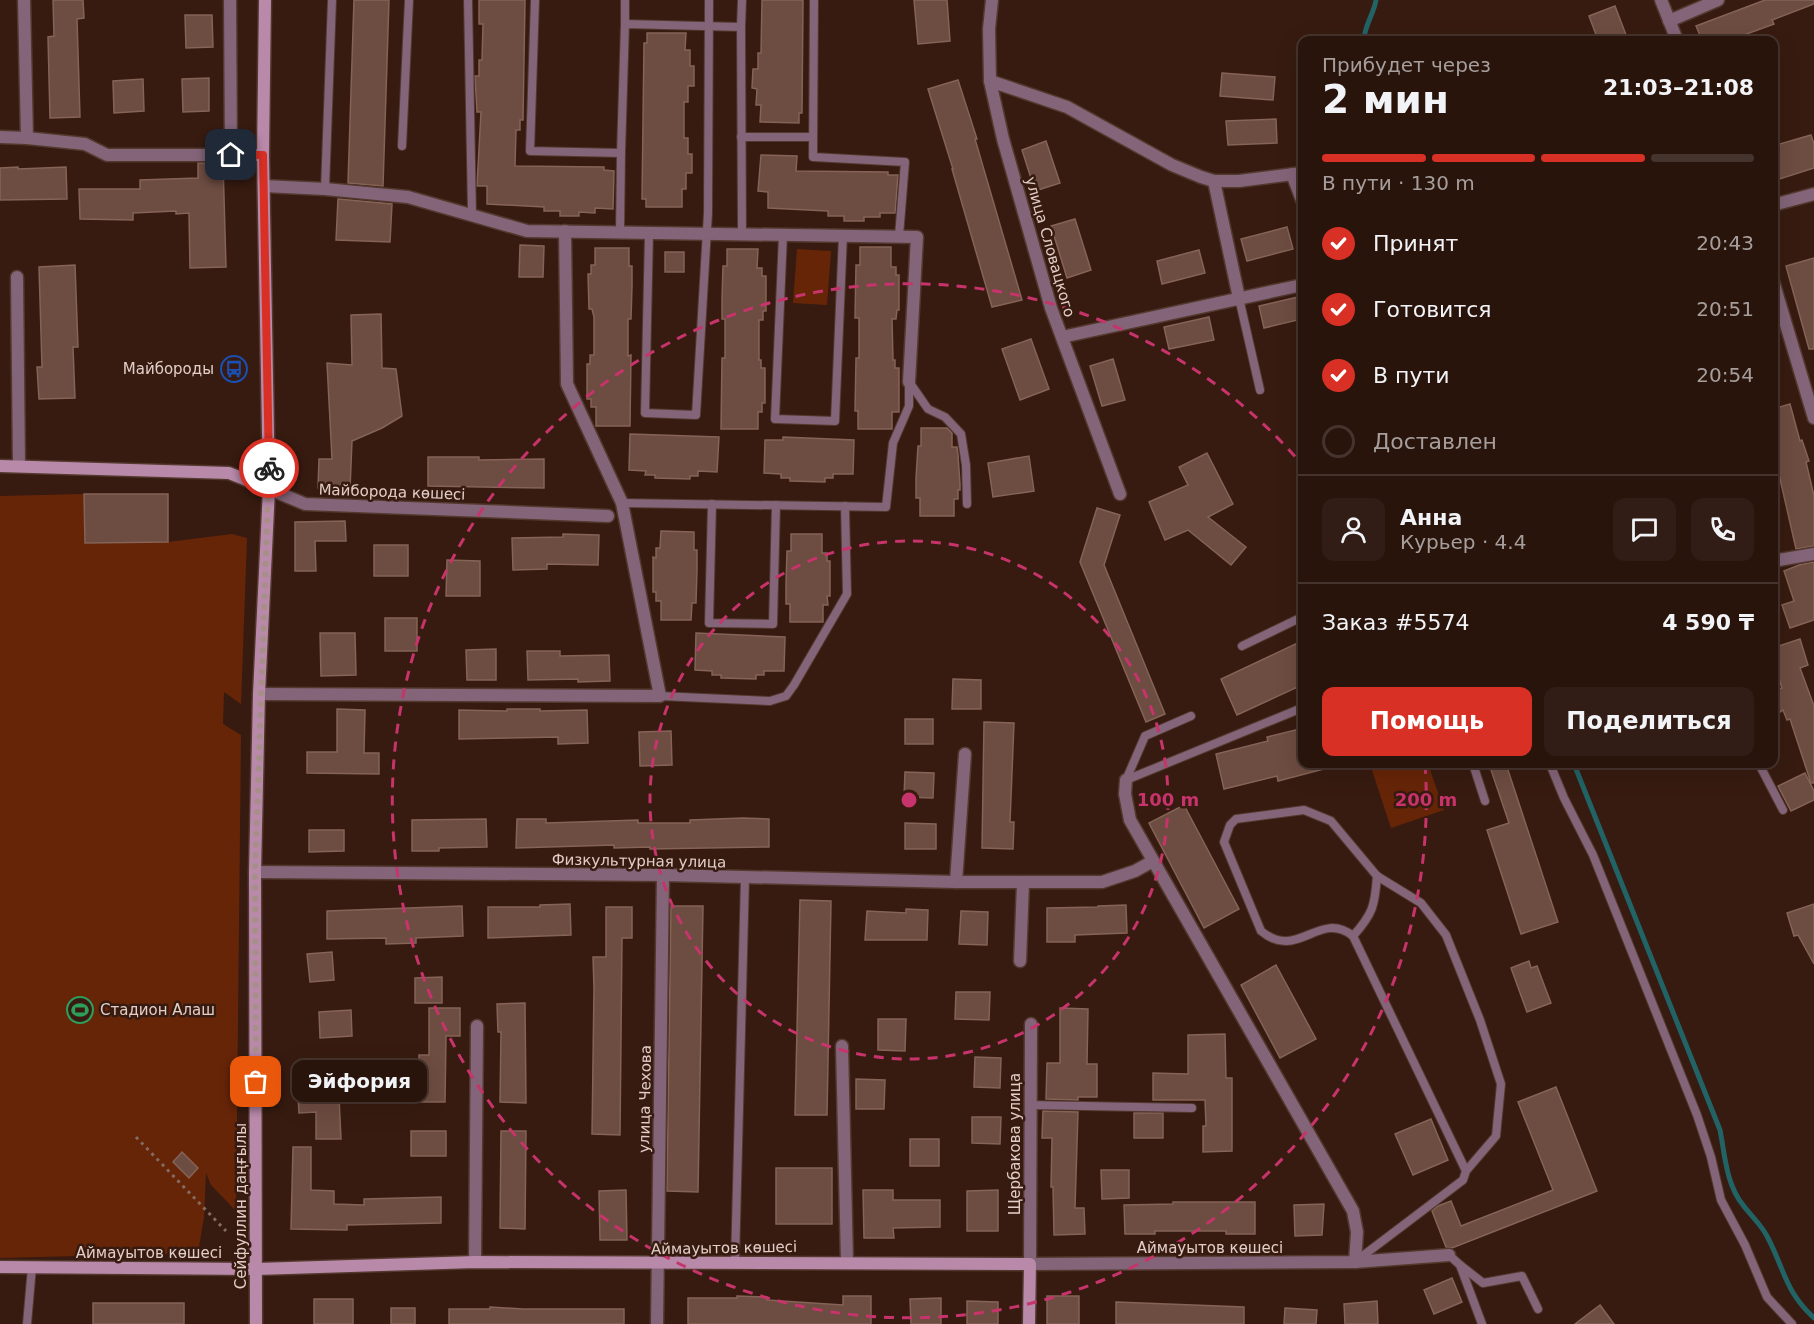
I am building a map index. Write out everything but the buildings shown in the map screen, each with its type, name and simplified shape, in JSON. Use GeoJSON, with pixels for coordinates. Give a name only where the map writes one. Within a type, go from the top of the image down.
{"type":"FeatureCollection","features":[{"type":"Feature","properties":{"kind":"street"},"geometry":{"type":"LineString","coordinates":[[24,0],[27,138]]}},
{"type":"Feature","properties":{"kind":"street"},"geometry":{"type":"LineString","coordinates":[[230,0],[231,155]]}},
{"type":"Feature","properties":{"kind":"street"},"geometry":{"type":"LineString","coordinates":[[265,0],[263,155],[269,489],[260,694],[660,696],[622,503],[567,384],[565,231]]}},
{"type":"Feature","properties":{"kind":"street","name":"улица Словацкого"},"geometry":{"type":"LineString","coordinates":[[993,0],[989,29],[990,81],[1006,150],[1051,308],[1120,494]]}},
{"type":"Feature","properties":{"kind":"street"},"geometry":{"type":"LineString","coordinates":[[1661,0],[1675,36]]}},
{"type":"Feature","properties":{"kind":"street"},"geometry":{"type":"LineString","coordinates":[[1669,21],[1718,0]]}},
{"type":"Feature","properties":{"kind":"street"},"geometry":{"type":"LineString","coordinates":[[990,81],[1067,107],[1172,165],[1214,181],[1239,181],[1297,174]]}},
{"type":"Feature","properties":{"kind":"street"},"geometry":{"type":"LineString","coordinates":[[0,137],[85,144],[107,155],[263,155]]}},
{"type":"Feature","properties":{"kind":"street"},"geometry":{"type":"LineString","coordinates":[[1214,181],[1239,297]]}},
{"type":"Feature","properties":{"kind":"street"},"geometry":{"type":"LineString","coordinates":[[264,186],[408,197],[527,231],[917,237],[909,382]]}},
{"type":"Feature","properties":{"kind":"street"},"geometry":{"type":"LineString","coordinates":[[1778,204],[1814,194]]}},
{"type":"Feature","properties":{"kind":"street"},"geometry":{"type":"LineString","coordinates":[[17,277],[19,466]]}},
{"type":"Feature","properties":{"kind":"street"},"geometry":{"type":"LineString","coordinates":[[1062,337],[1298,286]]}},
{"type":"Feature","properties":{"kind":"street"},"geometry":{"type":"LineString","coordinates":[[1778,298],[1814,418]]}},
{"type":"Feature","properties":{"kind":"street","name":"Майборода көшесі"},"geometry":{"type":"LineString","coordinates":[[0,466],[229,473],[304,504],[608,516]]}},
{"type":"Feature","properties":{"kind":"street"},"geometry":{"type":"LineString","coordinates":[[1778,560],[1814,554]]}},
{"type":"Feature","properties":{"kind":"street","name":"Сейфуллин даңғылы"},"geometry":{"type":"LineString","coordinates":[[256,1324],[255,872],[260,694]]}},
{"type":"Feature","properties":{"kind":"street"},"geometry":{"type":"LineString","coordinates":[[956,882],[965,754]]}},
{"type":"Feature","properties":{"kind":"street"},"geometry":{"type":"LineString","coordinates":[[1126,780],[1125,794],[1130,820],[1353,1210],[1357,1232],[1355,1262]]}},
{"type":"Feature","properties":{"kind":"street","name":"Физкультурная улица"},"geometry":{"type":"LineString","coordinates":[[255,872],[663,875],[1023,883],[1102,882],[1135,871],[1154,861]]}},
{"type":"Feature","properties":{"kind":"street","name":"улица Чехова"},"geometry":{"type":"LineString","coordinates":[[657,1324],[663,875]]}},
{"type":"Feature","properties":{"kind":"street"},"geometry":{"type":"LineString","coordinates":[[1020,961],[1023,883]]}},
{"type":"Feature","properties":{"kind":"street","name":"Щербакова улица"},"geometry":{"type":"LineString","coordinates":[[1030,1264],[1031,1024]]}},
{"type":"Feature","properties":{"kind":"street"},"geometry":{"type":"LineString","coordinates":[[476,1262],[477,1026]]}},
{"type":"Feature","properties":{"kind":"street"},"geometry":{"type":"LineString","coordinates":[[842,1046],[847,1262]]}},
{"type":"Feature","properties":{"kind":"street","name":"Аймауытов көшесі"},"geometry":{"type":"LineString","coordinates":[[0,1267],[256,1269],[476,1262],[1030,1264],[1355,1262],[1449,1255]]}},
{"type":"Feature","properties":{"kind":"street"},"geometry":{"type":"LineString","coordinates":[[1029,1324],[1030,1264]]}},
{"type":"Feature","properties":{"kind":"lane"},"geometry":{"type":"LineString","coordinates":[[325,189],[332,0]]}},
{"type":"Feature","properties":{"kind":"lane"},"geometry":{"type":"LineString","coordinates":[[402,146],[409,0]]}},
{"type":"Feature","properties":{"kind":"lane"},"geometry":{"type":"LineString","coordinates":[[468,0],[472,214]]}},
{"type":"Feature","properties":{"kind":"lane"},"geometry":{"type":"LineString","coordinates":[[535,0],[530,150],[621,153]]}},
{"type":"Feature","properties":{"kind":"lane"},"geometry":{"type":"LineString","coordinates":[[620,232],[625,0]]}},
{"type":"Feature","properties":{"kind":"lane"},"geometry":{"type":"LineString","coordinates":[[649,233],[645,413],[696,415],[708,234],[709,0]]}},
{"type":"Feature","properties":{"kind":"lane"},"geometry":{"type":"LineString","coordinates":[[742,0],[742,233]]}},
{"type":"Feature","properties":{"kind":"lane"},"geometry":{"type":"LineString","coordinates":[[814,0],[813,157],[905,162],[899,236]]}},
{"type":"Feature","properties":{"kind":"lane"},"geometry":{"type":"LineString","coordinates":[[625,24],[741,27]]}},
{"type":"Feature","properties":{"kind":"lane"},"geometry":{"type":"LineString","coordinates":[[741,137],[813,137]]}},
{"type":"Feature","properties":{"kind":"lane"},"geometry":{"type":"LineString","coordinates":[[783,235],[775,418],[835,421],[843,235]]}},
{"type":"Feature","properties":{"kind":"lane"},"geometry":{"type":"LineString","coordinates":[[1239,297],[1260,390]]}},
{"type":"Feature","properties":{"kind":"lane"},"geometry":{"type":"LineString","coordinates":[[622,503],[886,507],[893,443],[909,406],[909,382]]}},
{"type":"Feature","properties":{"kind":"lane"},"geometry":{"type":"LineString","coordinates":[[909,382],[928,409],[945,417],[961,434],[966,465],[967,504]]}},
{"type":"Feature","properties":{"kind":"lane"},"geometry":{"type":"LineString","coordinates":[[712,504],[709,623],[773,624],[776,505]]}},
{"type":"Feature","properties":{"kind":"lane"},"geometry":{"type":"LineString","coordinates":[[660,696],[770,701],[786,696],[811,658],[847,594],[845,506]]}},
{"type":"Feature","properties":{"kind":"lane"},"geometry":{"type":"LineString","coordinates":[[1242,646],[1298,618]]}},
{"type":"Feature","properties":{"kind":"lane"},"geometry":{"type":"LineString","coordinates":[[1126,780],[1298,710]]}},
{"type":"Feature","properties":{"kind":"lane"},"geometry":{"type":"LineString","coordinates":[[1126,780],[1145,736],[1191,716]]}},
{"type":"Feature","properties":{"kind":"lane"},"geometry":{"type":"LineString","coordinates":[[1474,768],[1485,801]]}},
{"type":"Feature","properties":{"kind":"lane"},"geometry":{"type":"LineString","coordinates":[[1553,768],[1564,798],[1593,855],[1697,1115],[1711,1157],[1721,1200],[1745,1245],[1767,1297],[1792,1324]]}},
{"type":"Feature","properties":{"kind":"lane"},"geometry":{"type":"LineString","coordinates":[[1760,768],[1783,810]]}},
{"type":"Feature","properties":{"kind":"lane"},"geometry":{"type":"LineString","coordinates":[[1355,1262],[1463,1180],[1466,1171],[1353,936],[1346,930],[1335,927],[1282,942],[1269,938],[1261,931],[1224,842],[1225,834],[1236,819],[1304,810],[1331,821],[1377,876],[1421,903],[1446,935],[1480,1020],[1501,1084],[1496,1136],[1466,1171]]}},
{"type":"Feature","properties":{"kind":"lane"},"geometry":{"type":"LineString","coordinates":[[1353,936],[1367,921],[1375,903],[1377,876]]}},
{"type":"Feature","properties":{"kind":"lane"},"geometry":{"type":"LineString","coordinates":[[735,1262],[745,878]]}},
{"type":"Feature","properties":{"kind":"lane"},"geometry":{"type":"LineString","coordinates":[[1030,1105],[1192,1108]]}},
{"type":"Feature","properties":{"kind":"lane"},"geometry":{"type":"LineString","coordinates":[[1449,1255],[1483,1283],[1521,1276],[1538,1309]]}},
{"type":"Feature","properties":{"kind":"lane"},"geometry":{"type":"LineString","coordinates":[[1460,1265],[1482,1324]]}},
{"type":"Feature","properties":{"kind":"lane"},"geometry":{"type":"LineString","coordinates":[[27,1324],[32,1267]]}},
{"type":"Feature","properties":{"kind":"path"},"geometry":{"type":"LineString","coordinates":[[136,1137],[226,1231]]}},
{"type":"Feature","properties":{"kind":"shaded area"},"geometry":{"type":"Polygon","coordinates":[[[797,249],[831,251],[827,305],[793,303],[797,249]]]}},
{"type":"Feature","properties":{"kind":"shaded area"},"geometry":{"type":"Polygon","coordinates":[[[84,494],[85,543],[168,542],[232,534],[247,538],[241,704],[224,692],[223,724],[241,735],[236,1211],[211,1185],[206,1173],[204,1217],[198,1253],[0,1258],[0,496],[84,494]]]}},
{"type":"Feature","properties":{"kind":"shaded area"},"geometry":{"type":"Polygon","coordinates":[[[1371,768],[1429,768],[1444,810],[1391,828],[1371,768]]]}},
{"type":"Feature","properties":{"kind":"waterway"},"geometry":{"type":"LineString","coordinates":[[1365,36],[1376,0]]}},
{"type":"Feature","properties":{"kind":"waterway"},"geometry":{"type":"LineString","coordinates":[[1576,768],[1720,1130],[1733,1188],[1737,1197],[1766,1233],[1791,1290],[1814,1318]]}},
{"type":"Feature","properties":{"kind":"way so far"},"geometry":{"type":"LineString","coordinates":[[256,1082],[255,872],[269,468]]}},
{"type":"Feature","properties":{"kind":"place","name":"Майбороды"},"geometry":{"type":"Point","coordinates":[234,369]}},
{"type":"Feature","properties":{"kind":"place","name":"Стадион Алаш"},"geometry":{"type":"Point","coordinates":[80,1010]}},
{"type":"Feature","properties":{"kind":"place","name":"Эйфория"},"geometry":{"type":"Point","coordinates":[256,1082]}},
{"type":"Feature","properties":{"kind":"route"},"geometry":{"type":"LineString","coordinates":[[231,155],[263,155],[269,468]]}}]}
